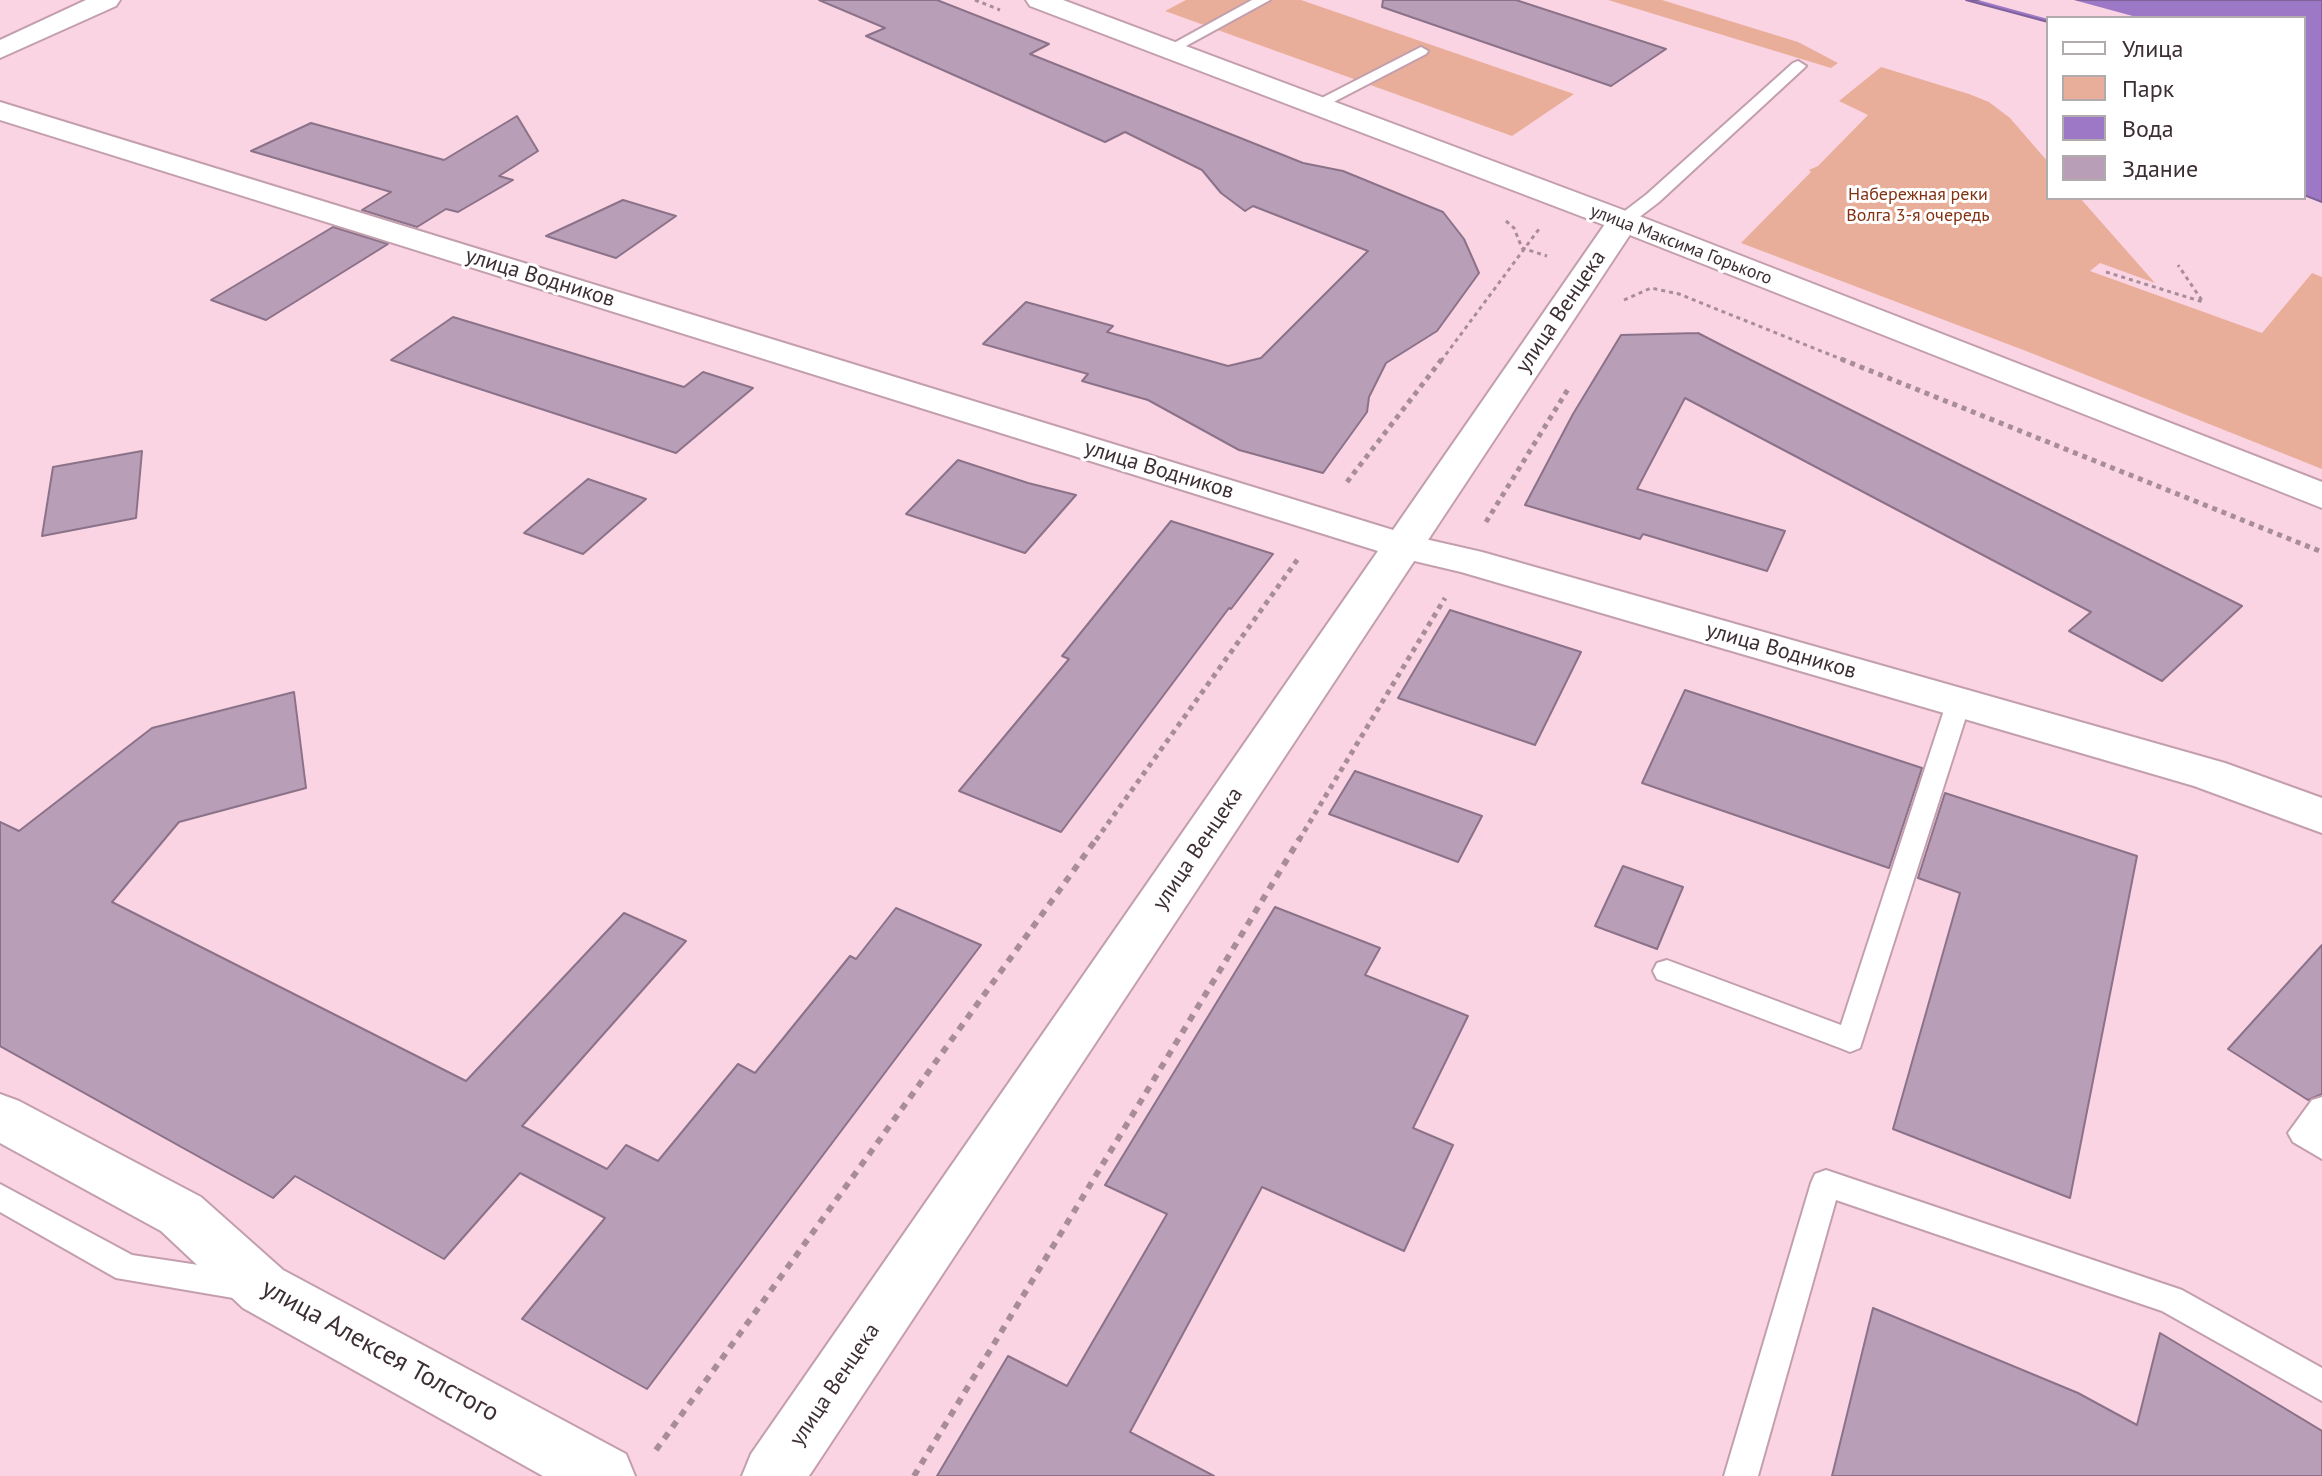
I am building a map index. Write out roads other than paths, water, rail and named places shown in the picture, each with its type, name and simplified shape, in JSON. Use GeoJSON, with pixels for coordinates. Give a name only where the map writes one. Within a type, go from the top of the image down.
{"type":"FeatureCollection","features":[{"type":"Feature","properties":{"kind":"street"},"geometry":{"type":"LineString","coordinates":[[0,50],[107,0]]}},
{"type":"Feature","properties":{"kind":"street","name":"улица Максима Горького"},"geometry":{"type":"LineString","coordinates":[[1039,0],[1563,201],[1623,221],[2322,496]]}},
{"type":"Feature","properties":{"kind":"street","name":"улица Водников"},"geometry":{"type":"LineString","coordinates":[[0,111],[1403,546],[1468,561],[2209,774],[2322,816]]}},
{"type":"Feature","properties":{"kind":"street","name":"улица Венцека"},"geometry":{"type":"LineString","coordinates":[[773,1476],[1623,221]]}},
{"type":"Feature","properties":{"kind":"street","name":"улица Алексея Толстого"},"geometry":{"type":"LineString","coordinates":[[0,1117],[181,1214],[263,1289],[604,1476]]}},
{"type":"Feature","properties":{"kind":"lane"},"geometry":{"type":"LineString","coordinates":[[1170,49],[1263,0]]}},
{"type":"Feature","properties":{"kind":"lane"},"geometry":{"type":"LineString","coordinates":[[1316,105],[1421,51]]}},
{"type":"Feature","properties":{"kind":"lane"},"geometry":{"type":"LineString","coordinates":[[1623,221],[1798,66]]}},
{"type":"Feature","properties":{"kind":"lane"},"geometry":{"type":"LineString","coordinates":[[1667,971],[1850,1040],[1959,701]]}},
{"type":"Feature","properties":{"kind":"lane"},"geometry":{"type":"LineString","coordinates":[[2322,1109],[2303,1133],[2322,1146]]}},
{"type":"Feature","properties":{"kind":"lane"},"geometry":{"type":"LineString","coordinates":[[1741,1476],[1826,1183],[2171,1300],[2322,1385]]}},
{"type":"Feature","properties":{"kind":"lane"},"geometry":{"type":"LineString","coordinates":[[0,1197],[127,1268],[263,1289]]}},
{"type":"Feature","properties":{"kind":"water"},"geometry":{"type":"Polygon","coordinates":[[[1966,0],[2322,0],[2322,202],[2306,196],[2306,16],[2046,16],[2046,21],[1966,0]]]}},
{"type":"Feature","properties":{"kind":"park label","name":"Набережная реки Волга 3-я очередь"},"geometry":{"type":"Point","coordinates":[1918,205]}}]}
